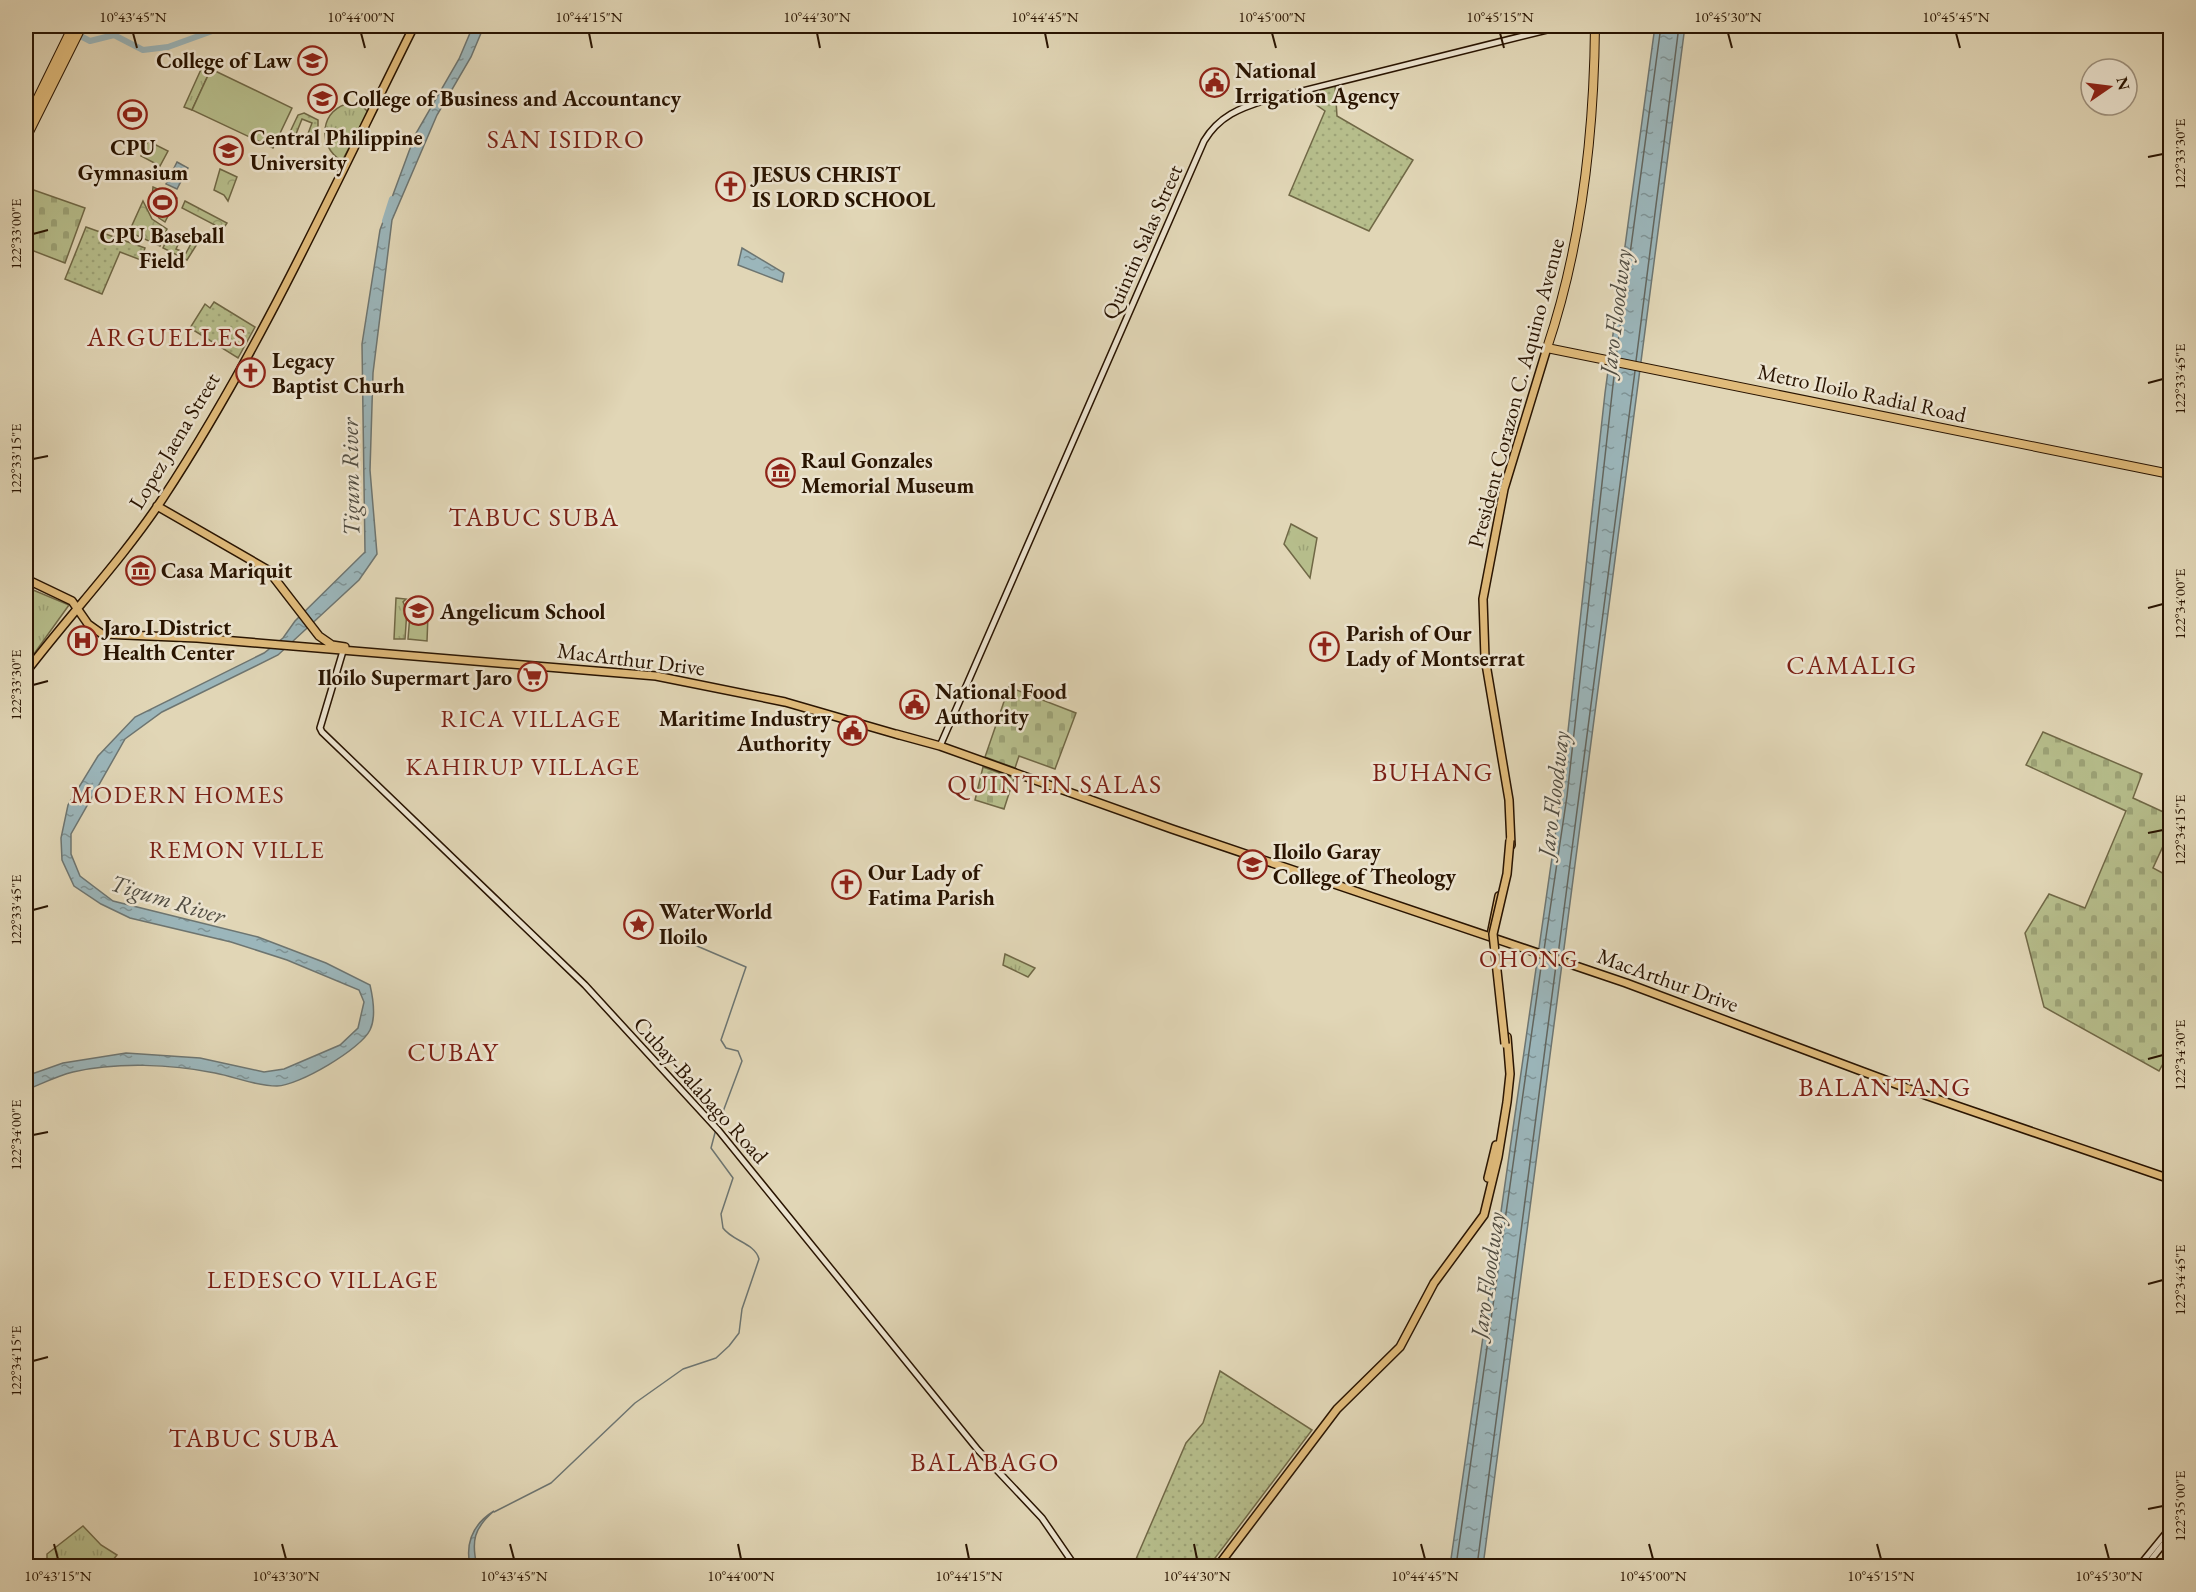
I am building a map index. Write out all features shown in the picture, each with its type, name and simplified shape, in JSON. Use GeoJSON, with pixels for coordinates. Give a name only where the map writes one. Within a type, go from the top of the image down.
{"type":"FeatureCollection","features":[{"type":"Feature","properties":{"kind":"highway","name":"President Corazon C. Aquino Avenue"},"geometry":{"type":"LineString","coordinates":[[1547,348],[1570,271],[1582,209],[1595,26]]}},
{"type":"Feature","properties":{"kind":"highway"},"geometry":{"type":"LineString","coordinates":[[26,138],[28,123],[78,27]]}},
{"type":"Feature","properties":{"kind":"highway","name":"Metro Iloilo Radial Road"},"geometry":{"type":"LineString","coordinates":[[1547,348],[2170,474]]}},
{"type":"Feature","properties":{"kind":"main road","name":"Lopez Jaena Street"},"geometry":{"type":"LineString","coordinates":[[26,672],[77,607],[118,560],[157,506],[212,417],[285,283],[414,26]]}},
{"type":"Feature","properties":{"kind":"main road","name":"Quintin Salas Street"},"geometry":{"type":"LineString","coordinates":[[939,748],[1204,141],[1214,127],[1237,109],[1266,100],[1563,26]]}},
{"type":"Feature","properties":{"kind":"main road","name":"President Corazon C. Aquino Avenue"},"geometry":{"type":"LineString","coordinates":[[1218,1566],[1337,1409],[1395,1353],[1434,1284],[1462,1242],[1484,1215],[1509,1089],[1497,953],[1500,940],[1494,926],[1510,840],[1509,800],[1487,675],[1482,617],[1492,540],[1504,489],[1547,348]]}},
{"type":"Feature","properties":{"kind":"main road"},"geometry":{"type":"LineString","coordinates":[[157,506],[268,570],[319,636],[342,649]]}},
{"type":"Feature","properties":{"kind":"main road"},"geometry":{"type":"LineString","coordinates":[[26,580],[69,599],[88,624],[102,634],[458,657],[475,661]]}},
{"type":"Feature","properties":{"kind":"main road"},"geometry":{"type":"LineString","coordinates":[[314,649],[319,636]]}},
{"type":"Feature","properties":{"kind":"main road","name":"MacArthur Drive"},"geometry":{"type":"LineString","coordinates":[[342,649],[661,677],[785,702],[896,734],[1531,950],[1920,1093],[2170,1179]]}},
{"type":"Feature","properties":{"kind":"main road","name":"Cubay-Balabago Road"},"geometry":{"type":"LineString","coordinates":[[342,649],[320,728],[322,732],[585,986],[715,1127],[978,1450],[1042,1518],[1076,1566]]}},
{"type":"Feature","properties":{"kind":"main road"},"geometry":{"type":"LineString","coordinates":[[1486,688],[1490,667]]}},
{"type":"Feature","properties":{"kind":"main road"},"geometry":{"type":"LineString","coordinates":[[1506,1049],[1493,934],[1507,874],[1510,840]]}},
{"type":"Feature","properties":{"kind":"main road"},"geometry":{"type":"LineString","coordinates":[[1491,947],[1482,933],[1494,926]]}},
{"type":"Feature","properties":{"kind":"main road","name":"President Corazon C. Aquino Avenue"},"geometry":{"type":"LineString","coordinates":[[1500,940],[1491,947],[1506,1049]]}},
{"type":"Feature","properties":{"kind":"main road"},"geometry":{"type":"LineString","coordinates":[[2146,1566],[2170,1528]]}},
{"type":"Feature","properties":{"kind":"main road","name":"President Corazon C. Aquino Avenue"},"geometry":{"type":"LineString","coordinates":[[1212,1566],[1240,1534]]}},
{"type":"Feature","properties":{"kind":"main road"},"geometry":{"type":"LineString","coordinates":[[2139,1566],[2170,1536]]}},
{"type":"Feature","properties":{"kind":"green space"},"geometry":{"type":"Polygon","coordinates":[[[203,65],[211,69],[192,110],[184,107],[203,65]]]}},
{"type":"Feature","properties":{"kind":"green space"},"geometry":{"type":"Polygon","coordinates":[[[211,69],[292,108],[273,148],[192,110],[211,69]]]}},
{"type":"Feature","properties":{"kind":"green space"},"geometry":{"type":"Polygon","coordinates":[[[1335,85],[1337,116],[1413,160],[1369,231],[1289,195],[1325,111],[1315,104],[1312,91],[1335,85]]]}},
{"type":"Feature","properties":{"kind":"green space"},"geometry":{"type":"Polygon","coordinates":[[[351,103],[360,104],[368,112],[342,161],[328,146],[325,128],[333,112],[351,103]]]}},
{"type":"Feature","properties":{"kind":"green space"},"geometry":{"type":"Polygon","coordinates":[[[304,113],[318,120],[318,144],[306,139],[312,123],[302,119],[296,134],[290,132],[298,115],[304,113]]]}},
{"type":"Feature","properties":{"kind":"green space"},"geometry":{"type":"Polygon","coordinates":[[[148,141],[168,151],[160,166],[141,156],[148,141]]]}},
{"type":"Feature","properties":{"kind":"green space"},"geometry":{"type":"Polygon","coordinates":[[[220,169],[237,177],[228,201],[224,195],[214,190],[220,169]]]}},
{"type":"Feature","properties":{"kind":"green space","name":"CPU Baseball Field"},"geometry":{"type":"Polygon","coordinates":[[[153,187],[177,198],[165,222],[151,207],[153,187]]]}},
{"type":"Feature","properties":{"kind":"green space"},"geometry":{"type":"Polygon","coordinates":[[[28,188],[85,208],[65,263],[26,248],[28,188]]]}},
{"type":"Feature","properties":{"kind":"green space"},"geometry":{"type":"Polygon","coordinates":[[[143,201],[152,219],[167,229],[160,246],[129,232],[143,201]]]}},
{"type":"Feature","properties":{"kind":"green space"},"geometry":{"type":"Polygon","coordinates":[[[185,201],[227,223],[215,241],[210,238],[215,225],[182,208],[185,201]]]}},
{"type":"Feature","properties":{"kind":"green space"},"geometry":{"type":"Polygon","coordinates":[[[86,227],[145,248],[141,260],[120,252],[102,294],[65,279],[86,227]]]}},
{"type":"Feature","properties":{"kind":"green space"},"geometry":{"type":"Polygon","coordinates":[[[179,235],[182,236],[176,249],[186,253],[192,242],[197,244],[187,260],[163,248],[167,239],[175,243],[179,235]]]}},
{"type":"Feature","properties":{"kind":"green space"},"geometry":{"type":"Polygon","coordinates":[[[214,302],[255,327],[238,358],[190,328],[205,304],[210,308],[214,302]]]}},
{"type":"Feature","properties":{"kind":"green space"},"geometry":{"type":"Polygon","coordinates":[[[1291,524],[1317,538],[1310,578],[1284,544],[1291,524]]]}},
{"type":"Feature","properties":{"kind":"green space"},"geometry":{"type":"Polygon","coordinates":[[[26,587],[69,605],[26,665],[26,587]]]}},
{"type":"Feature","properties":{"kind":"green space"},"geometry":{"type":"Polygon","coordinates":[[[396,598],[406,599],[403,602],[407,610],[405,639],[394,639],[396,598]]]}},
{"type":"Feature","properties":{"kind":"green space"},"geometry":{"type":"Polygon","coordinates":[[[410,614],[428,615],[427,641],[408,639],[410,614]]]}},
{"type":"Feature","properties":{"kind":"green space"},"geometry":{"type":"Polygon","coordinates":[[[1009,687],[1076,713],[1055,769],[1019,756],[1015,768],[985,757],[1009,687]]]}},
{"type":"Feature","properties":{"kind":"green space"},"geometry":{"type":"Polygon","coordinates":[[[2043,732],[2142,774],[2133,798],[2170,815],[2170,831],[2153,868],[2170,877],[2170,1051],[2159,1071],[2044,1007],[2025,933],[2049,894],[2085,908],[2126,811],[2026,765],[2043,732]]]}},
{"type":"Feature","properties":{"kind":"green space"},"geometry":{"type":"Polygon","coordinates":[[[983,767],[1014,778],[1004,809],[975,800],[983,767]]]}},
{"type":"Feature","properties":{"kind":"green space"},"geometry":{"type":"Polygon","coordinates":[[[1005,954],[1035,968],[1028,977],[1003,965],[1005,954]]]}},
{"type":"Feature","properties":{"kind":"green space"},"geometry":{"type":"Polygon","coordinates":[[[1220,1371],[1312,1430],[1209,1566],[1133,1566],[1186,1443],[1203,1423],[1220,1371]]]}},
{"type":"Feature","properties":{"kind":"green space"},"geometry":{"type":"Polygon","coordinates":[[[83,1526],[101,1545],[117,1555],[108,1566],[47,1566],[47,1554],[83,1526]]]}},
{"type":"Feature","properties":{"kind":"water"},"geometry":{"type":"Polygon","coordinates":[[[473,26],[484,26],[471,57],[437,115],[392,220],[373,373],[370,470],[377,554],[359,580],[278,655],[162,712],[125,739],[71,834],[71,854],[80,876],[113,901],[258,937],[326,963],[370,985],[373,1014],[370,1030],[355,1047],[328,1065],[299,1080],[277,1086],[261,1085],[215,1073],[144,1065],[73,1072],[26,1090],[26,1076],[63,1063],[126,1053],[200,1058],[264,1072],[284,1069],[340,1045],[358,1028],[364,1002],[359,990],[287,960],[231,942],[130,918],[101,904],[74,886],[62,860],[61,838],[68,805],[98,756],[135,717],[264,653],[283,638],[295,621],[365,552],[362,344],[380,230],[415,135],[459,59],[473,26]]]}},
{"type":"Feature","properties":{"kind":"water"},"geometry":{"type":"Polygon","coordinates":[[[1655,26],[1685,26],[1483,1566],[1450,1566],[1561,795],[1605,393],[1655,26]]]}},
{"type":"Feature","properties":{"kind":"water"},"geometry":{"type":"Polygon","coordinates":[[[177,162],[188,168],[177,189],[166,184],[177,162]]]}},
{"type":"Feature","properties":{"kind":"water"},"geometry":{"type":"Polygon","coordinates":[[[742,248],[784,273],[782,282],[738,265],[742,248]]]}},
{"type":"Feature","properties":{"kind":"water"},"geometry":{"type":"Polygon","coordinates":[[[494,1511],[478,1529],[474,1542],[477,1566],[470,1566],[469,1549],[472,1534],[481,1522],[494,1511]]]}},
{"type":"Feature","properties":{"kind":"waterway"},"geometry":{"type":"LineString","coordinates":[[61,26],[90,41],[114,35],[143,50],[168,47],[215,30],[219,26]]}},
{"type":"Feature","properties":{"kind":"waterway","name":"Tigum River"},"geometry":{"type":"LineString","coordinates":[[385,221],[392,199]]}},
{"type":"Feature","properties":{"kind":"waterway"},"geometry":{"type":"LineString","coordinates":[[669,934],[746,967],[721,1040],[726,1048],[738,1051],[742,1061],[718,1125]]}},
{"type":"Feature","properties":{"kind":"waterway"},"geometry":{"type":"LineString","coordinates":[[494,1512],[551,1483],[635,1403],[683,1369],[716,1358],[739,1333],[742,1309],[759,1259],[753,1249],[723,1228],[721,1214],[733,1178],[711,1148],[716,1129]]}},
{"type":"Feature","properties":{"kind":"place","name":"College of Law"},"geometry":{"type":"Point","coordinates":[313,60]}},
{"type":"Feature","properties":{"kind":"place","name":"National Irrigation Agency"},"geometry":{"type":"Point","coordinates":[1214,83]}},
{"type":"Feature","properties":{"kind":"place","name":"College of Business and Accountancy"},"geometry":{"type":"Point","coordinates":[322,98]}},
{"type":"Feature","properties":{"kind":"place","name":"CPU Gymnasium"},"geometry":{"type":"Point","coordinates":[133,115]}},
{"type":"Feature","properties":{"kind":"place","name":"Central Philippine University"},"geometry":{"type":"Point","coordinates":[229,150]}},
{"type":"Feature","properties":{"kind":"place","name":"JESUS CHRIST IS LORD SCHOOL"},"geometry":{"type":"Point","coordinates":[731,187]}},
{"type":"Feature","properties":{"kind":"place","name":"CPU Baseball Field"},"geometry":{"type":"Point","coordinates":[162,203]}},
{"type":"Feature","properties":{"kind":"place","name":"Legacy Baptist Churh"},"geometry":{"type":"Point","coordinates":[251,373]}},
{"type":"Feature","properties":{"kind":"place","name":"Raul Gonzales Memorial Museum"},"geometry":{"type":"Point","coordinates":[780,473]}},
{"type":"Feature","properties":{"kind":"place","name":"Casa Mariquit"},"geometry":{"type":"Point","coordinates":[140,570]}},
{"type":"Feature","properties":{"kind":"place","name":"Angelicum School"},"geometry":{"type":"Point","coordinates":[419,611]}},
{"type":"Feature","properties":{"kind":"place","name":"Jaro Ⅰ District Health Center"},"geometry":{"type":"Point","coordinates":[82,640]}},
{"type":"Feature","properties":{"kind":"place","name":"Parish of Our Lady of Montserrat"},"geometry":{"type":"Point","coordinates":[1325,646]}},
{"type":"Feature","properties":{"kind":"place","name":"Iloilo Supermart Jaro"},"geometry":{"type":"Point","coordinates":[533,677]}},
{"type":"Feature","properties":{"kind":"place","name":"National Food Authority"},"geometry":{"type":"Point","coordinates":[914,704]}},
{"type":"Feature","properties":{"kind":"place","name":"Maritime Industry Authority"},"geometry":{"type":"Point","coordinates":[852,731]}},
{"type":"Feature","properties":{"kind":"place","name":"Iloilo Garay College of Theology"},"geometry":{"type":"Point","coordinates":[1252,864]}},
{"type":"Feature","properties":{"kind":"place","name":"Our Lady of Fatima Parish"},"geometry":{"type":"Point","coordinates":[847,885]}},
{"type":"Feature","properties":{"kind":"place","name":"WaterWorld Iloilo"},"geometry":{"type":"Point","coordinates":[638,924]}},
{"type":"Feature","properties":{"kind":"district","name":"SAN ISIDRO"},"geometry":{"type":"Point","coordinates":[566,139]}},
{"type":"Feature","properties":{"kind":"district","name":"ARGUELLES"},"geometry":{"type":"Point","coordinates":[167,337]}},
{"type":"Feature","properties":{"kind":"district","name":"TABUC SUBA"},"geometry":{"type":"Point","coordinates":[534,517]}},
{"type":"Feature","properties":{"kind":"district","name":"CAMALIG"},"geometry":{"type":"Point","coordinates":[1852,665]}},
{"type":"Feature","properties":{"kind":"district","name":"RICA VILLAGE"},"geometry":{"type":"Point","coordinates":[531,718]}},
{"type":"Feature","properties":{"kind":"district","name":"KAHIRUP VILLAGE"},"geometry":{"type":"Point","coordinates":[523,766]}},
{"type":"Feature","properties":{"kind":"district","name":"BUHANG"},"geometry":{"type":"Point","coordinates":[1433,772]}},
{"type":"Feature","properties":{"kind":"district","name":"QUINTIN SALAS"},"geometry":{"type":"Point","coordinates":[1055,784]}},
{"type":"Feature","properties":{"kind":"district","name":"MODERN HOMES"},"geometry":{"type":"Point","coordinates":[178,794]}},
{"type":"Feature","properties":{"kind":"district","name":"REMON VILLE"},"geometry":{"type":"Point","coordinates":[237,849]}},
{"type":"Feature","properties":{"kind":"district","name":"OHONG"},"geometry":{"type":"Point","coordinates":[1529,958]}},
{"type":"Feature","properties":{"kind":"district","name":"CUBAY"},"geometry":{"type":"Point","coordinates":[453,1052]}},
{"type":"Feature","properties":{"kind":"district","name":"BALANTANG"},"geometry":{"type":"Point","coordinates":[1885,1087]}},
{"type":"Feature","properties":{"kind":"district","name":"LEDESCO VILLAGE"},"geometry":{"type":"Point","coordinates":[323,1279]}},
{"type":"Feature","properties":{"kind":"district","name":"TABUC SUBA"},"geometry":{"type":"Point","coordinates":[254,1438]}},
{"type":"Feature","properties":{"kind":"district","name":"BALABAGO"},"geometry":{"type":"Point","coordinates":[985,1462]}},
{"type":"Feature","properties":{"kind":"water label","name":"Jaro Floodway"},"geometry":{"type":"Point","coordinates":[1615,312]}},
{"type":"Feature","properties":{"kind":"water label","name":"Jaro Floodway"},"geometry":{"type":"Point","coordinates":[1553,794]}},
{"type":"Feature","properties":{"kind":"water label","name":"Jaro Floodway"},"geometry":{"type":"Point","coordinates":[1487,1275]}}]}
